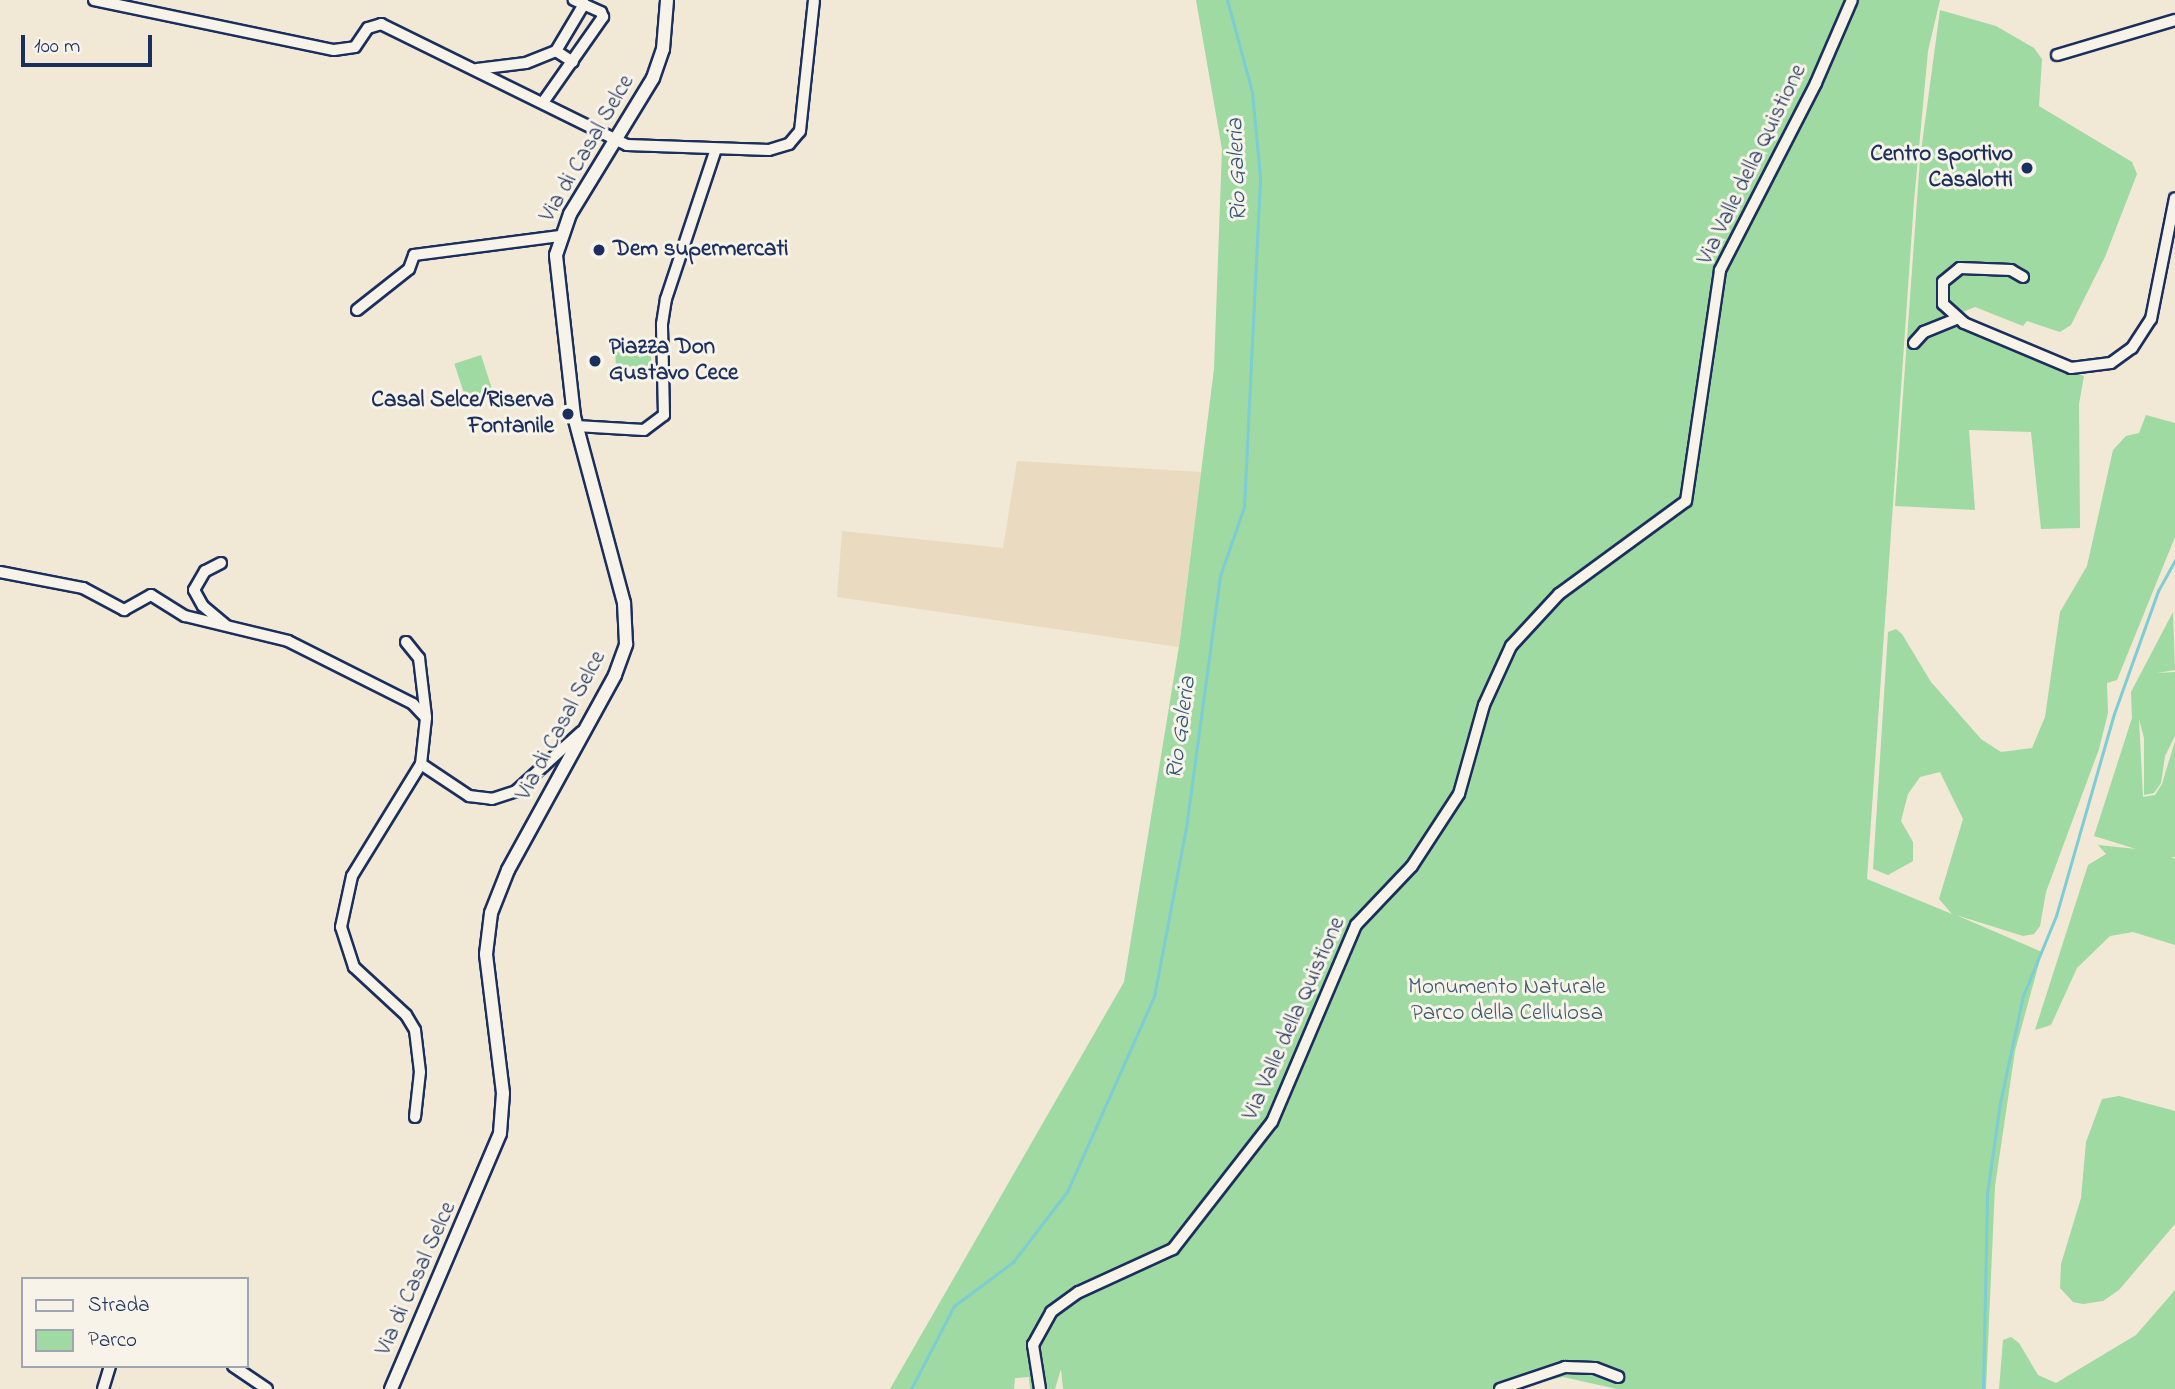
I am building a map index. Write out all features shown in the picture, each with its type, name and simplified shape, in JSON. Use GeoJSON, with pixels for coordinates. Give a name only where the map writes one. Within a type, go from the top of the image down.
{"type":"FeatureCollection","features":[{"type":"Feature","properties":{"kind":"main road","name":"Via di Casal Selce"},"geometry":{"type":"LineString","coordinates":[[391,1389],[493,1155],[502,1125],[503,1086],[486,954],[491,913],[508,870],[621,661],[627,619],[576,426],[555,271],[560,236],[656,71],[667,0]]}},
{"type":"Feature","properties":{"kind":"street"},"geometry":{"type":"LineString","coordinates":[[94,0],[334,50],[355,47],[368,28],[381,24],[544,101],[631,146],[773,150],[797,137],[805,105],[814,1]]}},
{"type":"Feature","properties":{"kind":"street","name":"Via Valle della Quistione"},"geometry":{"type":"LineString","coordinates":[[1040,1389],[1033,1345],[1051,1312],[1079,1292],[1173,1249],[1272,1122],[1356,925],[1412,866],[1460,794],[1484,705],[1511,646],[1559,594],[1667,518],[1690,494],[1710,321],[1720,270],[1816,83],[1852,0]]}},
{"type":"Feature","properties":{"kind":"street"},"geometry":{"type":"LineString","coordinates":[[477,69],[526,63],[556,51],[579,2],[603,17],[544,101]]}},
{"type":"Feature","properties":{"kind":"street"},"geometry":{"type":"LineString","coordinates":[[2057,55],[2175,20]]}},
{"type":"Feature","properties":{"kind":"street"},"geometry":{"type":"LineString","coordinates":[[556,51],[573,62]]}},
{"type":"Feature","properties":{"kind":"street"},"geometry":{"type":"LineString","coordinates":[[576,426],[639,430],[663,417],[666,299],[716,149]]}},
{"type":"Feature","properties":{"kind":"street"},"geometry":{"type":"LineString","coordinates":[[2023,277],[1983,267],[1953,271],[1941,290],[1943,304],[1956,319],[2071,368],[2092,369],[2118,359],[2144,334],[2151,319],[2175,198]]}},
{"type":"Feature","properties":{"kind":"street"},"geometry":{"type":"LineString","coordinates":[[357,310],[410,269],[414,255],[560,236]]}},
{"type":"Feature","properties":{"kind":"street"},"geometry":{"type":"LineString","coordinates":[[1914,343],[1923,332],[1956,319]]}},
{"type":"Feature","properties":{"kind":"street"},"geometry":{"type":"LineString","coordinates":[[221,563],[205,571],[194,590],[203,606],[232,629]]}},
{"type":"Feature","properties":{"kind":"street"},"geometry":{"type":"LineString","coordinates":[[0,572],[83,588],[126,611],[151,594],[184,616],[288,640],[410,702],[426,718]]}},
{"type":"Feature","properties":{"kind":"street"},"geometry":{"type":"LineString","coordinates":[[406,642],[419,658],[426,718],[421,764],[352,876],[341,927],[344,948],[355,967],[406,1016],[415,1030],[420,1072],[415,1117]]}},
{"type":"Feature","properties":{"kind":"street"},"geometry":{"type":"LineString","coordinates":[[421,764],[458,793],[497,798],[524,786],[589,724]]}},
{"type":"Feature","properties":{"kind":"street"},"geometry":{"type":"LineString","coordinates":[[1500,1389],[1565,1367],[1595,1368],[1618,1377]]}},
{"type":"Feature","properties":{"kind":"street"},"geometry":{"type":"LineString","coordinates":[[103,1389],[109,1368]]}},
{"type":"Feature","properties":{"kind":"street"},"geometry":{"type":"LineString","coordinates":[[236,1368],[267,1389]]}},
{"type":"Feature","properties":{"kind":"shaded area"},"geometry":{"type":"Polygon","coordinates":[[[1017,461],[1201,472],[1179,647],[837,597],[842,531],[1003,548],[1017,461]]]}},
{"type":"Feature","properties":{"kind":"green space","name":"Monumento Naturale Parco della Cellulosa"},"geometry":{"type":"Polygon","coordinates":[[[1196,0],[1940,0],[1928,51],[1914,201],[1867,879],[1952,914],[1939,899],[1963,819],[1940,772],[1920,777],[1908,794],[1901,821],[1913,842],[1913,861],[1888,875],[1873,869],[1888,632],[1896,629],[1902,634],[1931,682],[1981,739],[2001,752],[2032,748],[2045,717],[2060,612],[2087,566],[2113,450],[2126,436],[2139,433],[2146,415],[2175,423],[2175,537],[2117,680],[2107,683],[2108,713],[2099,749],[2046,892],[2040,926],[2034,934],[2023,936],[1956,915],[2042,952],[2015,1051],[1995,1186],[1986,1389],[1617,1389],[1563,1377],[1509,1389],[1063,1389],[1061,1369],[1055,1389],[1030,1389],[1029,1377],[1015,1378],[1014,1389],[890,1389],[1124,982],[1180,640],[1214,369],[1222,149],[1196,0]]]}},
{"type":"Feature","properties":{"kind":"green space","name":"Centro sportivo Casalotti"},"geometry":{"type":"Polygon","coordinates":[[[1940,10],[1996,26],[2034,48],[2042,59],[2039,106],[2132,162],[2137,174],[2105,257],[2071,325],[2060,332],[2027,321],[2023,326],[1975,307],[1950,317],[1955,325],[1997,344],[2084,376],[2079,404],[2080,528],[2041,529],[2031,432],[1969,430],[1975,510],[1895,506],[1920,159],[1940,10]]]}},
{"type":"Feature","properties":{"kind":"green space"},"geometry":{"type":"Polygon","coordinates":[[[650,349],[652,368],[616,366],[615,352],[650,349]]]}},
{"type":"Feature","properties":{"kind":"green space"},"geometry":{"type":"Polygon","coordinates":[[[481,355],[494,395],[467,404],[454,364],[481,355]]]}},
{"type":"Feature","properties":{"kind":"green space"},"geometry":{"type":"Polygon","coordinates":[[[2173,612],[2175,670],[2157,673],[2175,672],[2175,736],[2165,756],[2161,783],[2154,793],[2144,795],[2144,738],[2139,719],[2143,797],[2155,795],[2162,784],[2175,741],[2175,857],[2171,857],[2175,859],[2175,945],[2133,932],[2110,936],[2077,968],[2051,1025],[2035,1030],[2088,865],[2106,854],[2098,845],[2136,849],[2094,836],[2132,718],[2131,692],[2173,612]]]}},
{"type":"Feature","properties":{"kind":"green space"},"geometry":{"type":"Polygon","coordinates":[[[2119,1096],[2175,1111],[2175,1224],[2119,1290],[2103,1301],[2083,1304],[2073,1302],[2060,1288],[2061,1264],[2081,1198],[2086,1142],[2102,1099],[2119,1096]]]}},
{"type":"Feature","properties":{"kind":"green space"},"geometry":{"type":"Polygon","coordinates":[[[2175,1290],[2175,1389],[1999,1389],[2003,1340],[2011,1337],[2019,1343],[2038,1375],[2056,1383],[2136,1335],[2175,1290]]]}},
{"type":"Feature","properties":{"kind":"waterway","name":"Rio Galeria"},"geometry":{"type":"LineString","coordinates":[[911,1389],[954,1306],[1013,1262],[1067,1192],[1154,997],[1186,828],[1220,576],[1244,507],[1260,177],[1252,92],[1227,0]]}},
{"type":"Feature","properties":{"kind":"waterway"},"geometry":{"type":"LineString","coordinates":[[1983,1389],[1987,1194],[2000,1103],[2023,996],[2056,916],[2114,714],[2158,591],[2175,560]]}},
{"type":"Feature","properties":{"kind":"place","name":"Centro sportivo Casalotti"},"geometry":{"type":"Point","coordinates":[2027,168]}},
{"type":"Feature","properties":{"kind":"place","name":"Dem supermercati"},"geometry":{"type":"Point","coordinates":[599,250]}},
{"type":"Feature","properties":{"kind":"place","name":"Piazza Don Gustavo Cece"},"geometry":{"type":"Point","coordinates":[595,361]}},
{"type":"Feature","properties":{"kind":"place","name":"Casal Selce/Riserva Fontanile"},"geometry":{"type":"Point","coordinates":[568,414]}}]}
